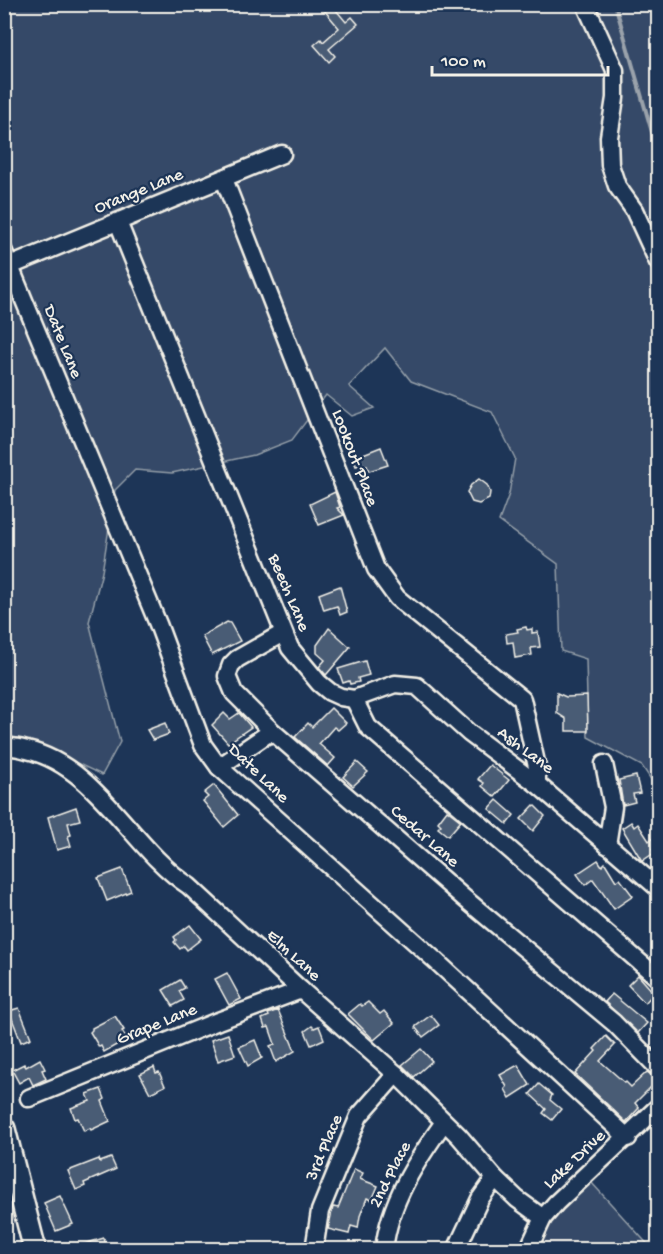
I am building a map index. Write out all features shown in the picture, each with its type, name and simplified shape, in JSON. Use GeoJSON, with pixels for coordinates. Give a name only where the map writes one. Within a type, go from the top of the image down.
{"type":"FeatureCollection","features":[{"type":"Feature","properties":{"kind":"main road"},"geometry":{"type":"LineString","coordinates":[[4,1129],[35,1250]]}},
{"type":"Feature","properties":{"kind":"street"},"geometry":{"type":"LineString","coordinates":[[585,4],[615,70],[615,98],[609,137],[610,165],[617,186],[634,210],[658,262]]}},
{"type":"Feature","properties":{"kind":"street","name":"Orange Lane"},"geometry":{"type":"LineString","coordinates":[[7,259],[118,222],[282,154]]}},
{"type":"Feature","properties":{"kind":"street","name":"Lookout Place"},"geometry":{"type":"LineString","coordinates":[[224,179],[376,569],[397,598],[522,699],[537,767],[537,784]]}},
{"type":"Feature","properties":{"kind":"street","name":"Beech Lane"},"geometry":{"type":"LineString","coordinates":[[118,222],[290,648],[320,683],[335,695],[354,699]]}},
{"type":"Feature","properties":{"kind":"street","name":"Date Lane"},"geometry":{"type":"LineString","coordinates":[[7,259],[158,624],[203,745],[219,767],[436,961],[628,1138]]}},
{"type":"Feature","properties":{"kind":"street","name":"Cedar Lane"},"geometry":{"type":"LineString","coordinates":[[283,633],[237,659],[231,665],[227,676],[234,693],[272,731],[464,898],[614,1023],[658,1068]]}},
{"type":"Feature","properties":{"kind":"street","name":"Ash Lane"},"geometry":{"type":"LineString","coordinates":[[354,699],[396,684],[417,686],[469,733],[537,784],[658,888]]}},
{"type":"Feature","properties":{"kind":"street"},"geometry":{"type":"LineString","coordinates":[[354,699],[368,727],[658,978]]}},
{"type":"Feature","properties":{"kind":"street"},"geometry":{"type":"LineString","coordinates":[[219,767],[272,731]]}},
{"type":"Feature","properties":{"kind":"street","name":"Elm Lane"},"geometry":{"type":"LineString","coordinates":[[4,747],[10,746],[45,754],[70,769],[123,820],[174,876],[189,886],[396,1074],[459,1136],[495,1178],[517,1199],[543,1218]]}},
{"type":"Feature","properties":{"kind":"street"},"geometry":{"type":"LineString","coordinates":[[604,764],[614,807],[607,845]]}},
{"type":"Feature","properties":{"kind":"street","name":"Grape Lane"},"geometry":{"type":"LineString","coordinates":[[29,1098],[218,1021],[302,990]]}},
{"type":"Feature","properties":{"kind":"street","name":"3rd Place"},"geometry":{"type":"LineString","coordinates":[[314,1250],[320,1211],[359,1116],[396,1074]]}},
{"type":"Feature","properties":{"kind":"street","name":"Lake Drive"},"geometry":{"type":"LineString","coordinates":[[528,1250],[543,1218],[658,1107]]}},
{"type":"Feature","properties":{"kind":"street","name":"2nd Place"},"geometry":{"type":"LineString","coordinates":[[384,1250],[386,1233],[394,1207],[421,1155],[444,1122]]}},
{"type":"Feature","properties":{"kind":"street"},"geometry":{"type":"LineString","coordinates":[[456,1250],[480,1199],[495,1178]]}},
{"type":"Feature","properties":{"kind":"shaded area"},"geometry":{"type":"Polygon","coordinates":[[[5,5],[658,5],[658,790],[642,766],[588,737],[586,659],[561,651],[558,564],[499,521],[509,494],[515,458],[492,412],[411,381],[385,348],[349,386],[374,408],[352,416],[326,395],[292,440],[254,455],[172,473],[135,470],[115,490],[102,572],[89,622],[120,742],[102,775],[43,747],[5,738],[5,5]]]}},
{"type":"Feature","properties":{"kind":"shaded area"},"geometry":{"type":"Polygon","coordinates":[[[591,1182],[652,1249],[528,1250],[535,1234],[591,1182]]]}},
{"type":"Feature","properties":{"kind":"building"},"geometry":{"type":"Polygon","coordinates":[[[319,4],[331,4],[346,22],[352,17],[358,24],[329,49],[335,56],[329,62],[314,45],[321,39],[323,42],[339,28],[319,4]]]}},
{"type":"Feature","properties":{"kind":"building"},"geometry":{"type":"Polygon","coordinates":[[[381,447],[388,465],[369,471],[363,464],[356,466],[353,458],[381,447]]]}},
{"type":"Feature","properties":{"kind":"building"},"geometry":{"type":"Polygon","coordinates":[[[479,479],[487,485],[490,492],[489,499],[479,504],[472,502],[467,492],[471,485],[479,479]]]}},
{"type":"Feature","properties":{"kind":"building"},"geometry":{"type":"Polygon","coordinates":[[[335,492],[340,507],[337,508],[344,515],[319,525],[310,504],[335,492]]]}},
{"type":"Feature","properties":{"kind":"building"},"geometry":{"type":"Polygon","coordinates":[[[340,586],[347,612],[340,615],[337,606],[324,610],[319,594],[340,586]]]}},
{"type":"Feature","properties":{"kind":"building"},"geometry":{"type":"Polygon","coordinates":[[[227,622],[230,623],[240,641],[212,655],[202,636],[227,622]]]}},
{"type":"Feature","properties":{"kind":"building"},"geometry":{"type":"Polygon","coordinates":[[[526,627],[527,630],[532,629],[532,633],[538,632],[540,647],[531,648],[532,655],[515,658],[513,642],[507,643],[506,634],[518,632],[517,629],[526,627]]]}},
{"type":"Feature","properties":{"kind":"building"},"geometry":{"type":"Polygon","coordinates":[[[329,628],[350,647],[326,675],[319,667],[325,660],[317,653],[317,645],[329,628]]]}},
{"type":"Feature","properties":{"kind":"building"},"geometry":{"type":"Polygon","coordinates":[[[365,661],[369,675],[358,678],[359,682],[343,683],[338,669],[365,661]]]}},
{"type":"Feature","properties":{"kind":"building"},"geometry":{"type":"Polygon","coordinates":[[[557,693],[566,697],[587,696],[588,731],[566,731],[566,719],[557,713],[557,693]]]}},
{"type":"Feature","properties":{"kind":"building"},"geometry":{"type":"Polygon","coordinates":[[[331,708],[346,723],[338,730],[334,727],[319,744],[335,758],[328,766],[295,737],[308,723],[312,727],[331,708]]]}},
{"type":"Feature","properties":{"kind":"building"},"geometry":{"type":"Polygon","coordinates":[[[224,713],[230,719],[239,713],[251,727],[228,743],[212,725],[224,713]]]}},
{"type":"Feature","properties":{"kind":"building"},"geometry":{"type":"Polygon","coordinates":[[[165,723],[169,734],[153,740],[147,730],[165,723]]]}},
{"type":"Feature","properties":{"kind":"building"},"geometry":{"type":"Polygon","coordinates":[[[357,762],[368,772],[353,786],[343,777],[357,762]]]}},
{"type":"Feature","properties":{"kind":"building"},"geometry":{"type":"Polygon","coordinates":[[[490,765],[509,780],[495,797],[482,786],[484,783],[478,779],[490,765]]]}},
{"type":"Feature","properties":{"kind":"building"},"geometry":{"type":"Polygon","coordinates":[[[636,776],[640,793],[633,794],[635,802],[623,805],[619,780],[636,776]]]}},
{"type":"Feature","properties":{"kind":"building"},"geometry":{"type":"Polygon","coordinates":[[[214,785],[238,815],[224,827],[203,801],[208,797],[204,793],[214,785]]]}},
{"type":"Feature","properties":{"kind":"building"},"geometry":{"type":"Polygon","coordinates":[[[497,800],[514,815],[507,824],[489,809],[497,800]]]}},
{"type":"Feature","properties":{"kind":"building"},"geometry":{"type":"Polygon","coordinates":[[[534,805],[545,816],[533,831],[521,819],[534,805]]]}},
{"type":"Feature","properties":{"kind":"building"},"geometry":{"type":"Polygon","coordinates":[[[76,807],[80,820],[68,823],[71,846],[57,850],[48,817],[76,807]]]}},
{"type":"Feature","properties":{"kind":"building"},"geometry":{"type":"Polygon","coordinates":[[[447,810],[461,821],[448,836],[438,828],[441,825],[438,822],[447,810]]]}},
{"type":"Feature","properties":{"kind":"building"},"geometry":{"type":"Polygon","coordinates":[[[631,822],[634,827],[638,824],[649,841],[658,834],[658,845],[652,849],[654,853],[642,861],[622,828],[631,822]]]}},
{"type":"Feature","properties":{"kind":"building"},"geometry":{"type":"Polygon","coordinates":[[[598,860],[602,866],[605,863],[616,881],[620,879],[633,896],[614,909],[593,879],[585,885],[577,874],[598,860]]]}},
{"type":"Feature","properties":{"kind":"building"},"geometry":{"type":"Polygon","coordinates":[[[122,869],[131,891],[107,901],[98,878],[122,869]]]}},
{"type":"Feature","properties":{"kind":"building"},"geometry":{"type":"Polygon","coordinates":[[[190,925],[201,939],[187,950],[184,946],[180,949],[174,942],[176,940],[174,937],[190,925]]]}},
{"type":"Feature","properties":{"kind":"building"},"geometry":{"type":"Polygon","coordinates":[[[227,973],[241,999],[229,1005],[215,979],[227,973]]]}},
{"type":"Feature","properties":{"kind":"building"},"geometry":{"type":"Polygon","coordinates":[[[638,975],[654,993],[645,1003],[628,985],[638,975]]]}},
{"type":"Feature","properties":{"kind":"building"},"geometry":{"type":"Polygon","coordinates":[[[180,980],[185,988],[179,991],[184,1000],[173,1006],[163,990],[180,980]]]}},
{"type":"Feature","properties":{"kind":"building"},"geometry":{"type":"Polygon","coordinates":[[[612,994],[647,1023],[638,1033],[605,1002],[612,994]]]}},
{"type":"Feature","properties":{"kind":"building"},"geometry":{"type":"Polygon","coordinates":[[[368,1002],[380,1014],[384,1011],[394,1023],[374,1040],[348,1014],[360,1004],[362,1006],[368,1002]]]}},
{"type":"Feature","properties":{"kind":"building"},"geometry":{"type":"Polygon","coordinates":[[[19,1008],[31,1038],[21,1042],[9,1011],[19,1008]]]}},
{"type":"Feature","properties":{"kind":"building"},"geometry":{"type":"Polygon","coordinates":[[[278,1010],[295,1051],[276,1062],[270,1046],[275,1044],[269,1027],[265,1028],[262,1019],[278,1010]]]}},
{"type":"Feature","properties":{"kind":"building"},"geometry":{"type":"Polygon","coordinates":[[[431,1015],[439,1025],[423,1037],[415,1027],[431,1015]]]}},
{"type":"Feature","properties":{"kind":"building"},"geometry":{"type":"Polygon","coordinates":[[[115,1016],[127,1039],[104,1052],[90,1032],[92,1028],[115,1016]]]}},
{"type":"Feature","properties":{"kind":"building"},"geometry":{"type":"Polygon","coordinates":[[[312,1026],[314,1028],[319,1026],[324,1039],[311,1045],[305,1031],[312,1026]]]}},
{"type":"Feature","properties":{"kind":"building"},"geometry":{"type":"Polygon","coordinates":[[[228,1034],[235,1055],[218,1061],[211,1040],[228,1034]]]}},
{"type":"Feature","properties":{"kind":"building"},"geometry":{"type":"Polygon","coordinates":[[[606,1036],[615,1045],[600,1061],[625,1083],[631,1087],[647,1072],[658,1080],[635,1103],[639,1108],[626,1122],[575,1074],[606,1036]]]}},
{"type":"Feature","properties":{"kind":"building"},"geometry":{"type":"Polygon","coordinates":[[[255,1040],[262,1058],[248,1066],[239,1047],[255,1040]]]}},
{"type":"Feature","properties":{"kind":"building"},"geometry":{"type":"Polygon","coordinates":[[[421,1049],[432,1061],[414,1077],[402,1065],[421,1049]]]}},
{"type":"Feature","properties":{"kind":"building"},"geometry":{"type":"Polygon","coordinates":[[[40,1059],[45,1069],[42,1070],[46,1079],[33,1085],[29,1077],[19,1083],[12,1070],[24,1064],[26,1067],[40,1059]]]}},
{"type":"Feature","properties":{"kind":"building"},"geometry":{"type":"Polygon","coordinates":[[[518,1065],[530,1085],[510,1098],[500,1075],[518,1065]]]}},
{"type":"Feature","properties":{"kind":"building"},"geometry":{"type":"Polygon","coordinates":[[[154,1067],[156,1073],[159,1072],[165,1086],[150,1093],[140,1074],[154,1067]]]}},
{"type":"Feature","properties":{"kind":"building"},"geometry":{"type":"Polygon","coordinates":[[[539,1084],[552,1095],[550,1100],[561,1109],[552,1120],[543,1113],[546,1109],[530,1094],[539,1084]]]}},
{"type":"Feature","properties":{"kind":"building"},"geometry":{"type":"Polygon","coordinates":[[[101,1089],[105,1099],[102,1101],[110,1121],[84,1131],[78,1118],[75,1119],[71,1108],[90,1101],[87,1094],[101,1089]]]}},
{"type":"Feature","properties":{"kind":"building"},"geometry":{"type":"Polygon","coordinates":[[[111,1158],[116,1169],[84,1183],[85,1186],[76,1190],[68,1171],[99,1159],[100,1162],[111,1158]]]}},
{"type":"Feature","properties":{"kind":"building"},"geometry":{"type":"Polygon","coordinates":[[[354,1169],[363,1173],[360,1179],[378,1186],[372,1200],[367,1198],[358,1228],[351,1226],[349,1234],[328,1229],[333,1207],[338,1208],[354,1169]]]}},
{"type":"Feature","properties":{"kind":"building"},"geometry":{"type":"Polygon","coordinates":[[[60,1196],[73,1224],[56,1231],[44,1203],[60,1196]]]}},
{"type":"Feature","properties":{"kind":"building"},"geometry":{"type":"Polygon","coordinates":[[[104,1238],[107,1250],[74,1250],[74,1247],[104,1238]]]}},
{"type":"Feature","properties":{"kind":"waterway"},"geometry":{"type":"LineString","coordinates":[[615,4],[658,153]]}}]}
